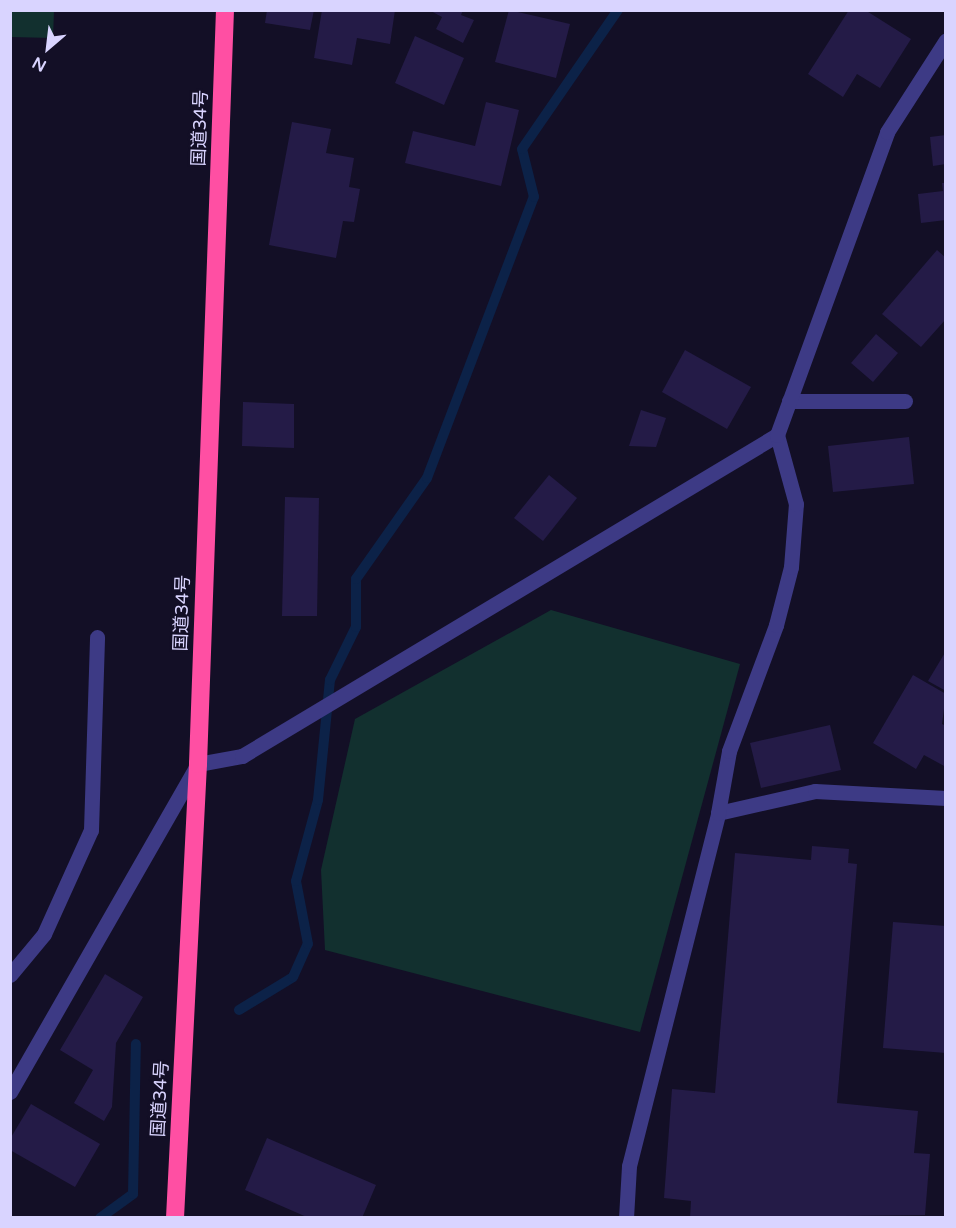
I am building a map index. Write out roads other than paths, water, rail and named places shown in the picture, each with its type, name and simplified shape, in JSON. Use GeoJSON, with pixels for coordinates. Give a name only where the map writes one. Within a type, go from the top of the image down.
{"type":"FeatureCollection","features":[{"type":"Feature","properties":{"kind":"highway","name":"国道34号"},"geometry":{"type":"LineString","coordinates":[[175,1218],[198,764],[225,10]]}},
{"type":"Feature","properties":{"kind":"street"},"geometry":{"type":"LineString","coordinates":[[626,1218],[629,1166],[718,813],[729,751],[776,625],[791,567],[796,504],[777,435],[887,132],[944,44]]}},
{"type":"Feature","properties":{"kind":"street"},"geometry":{"type":"LineString","coordinates":[[789,401],[905,401]]}},
{"type":"Feature","properties":{"kind":"street"},"geometry":{"type":"LineString","coordinates":[[10,1092],[198,764],[242,756],[777,435]]}},
{"type":"Feature","properties":{"kind":"street"},"geometry":{"type":"LineString","coordinates":[[10,975],[44,934],[91,830],[98,637]]}},
{"type":"Feature","properties":{"kind":"street"},"geometry":{"type":"LineString","coordinates":[[718,813],[815,791],[945,798]]}},
{"type":"Feature","properties":{"kind":"waterway"},"geometry":{"type":"LineString","coordinates":[[239,1010],[293,977],[308,944],[296,881],[318,800],[330,680],[356,627],[356,579],[427,478],[534,197],[522,149],[618,10]]}},
{"type":"Feature","properties":{"kind":"waterway"},"geometry":{"type":"LineString","coordinates":[[100,1218],[133,1194],[136,1044]]}}]}
